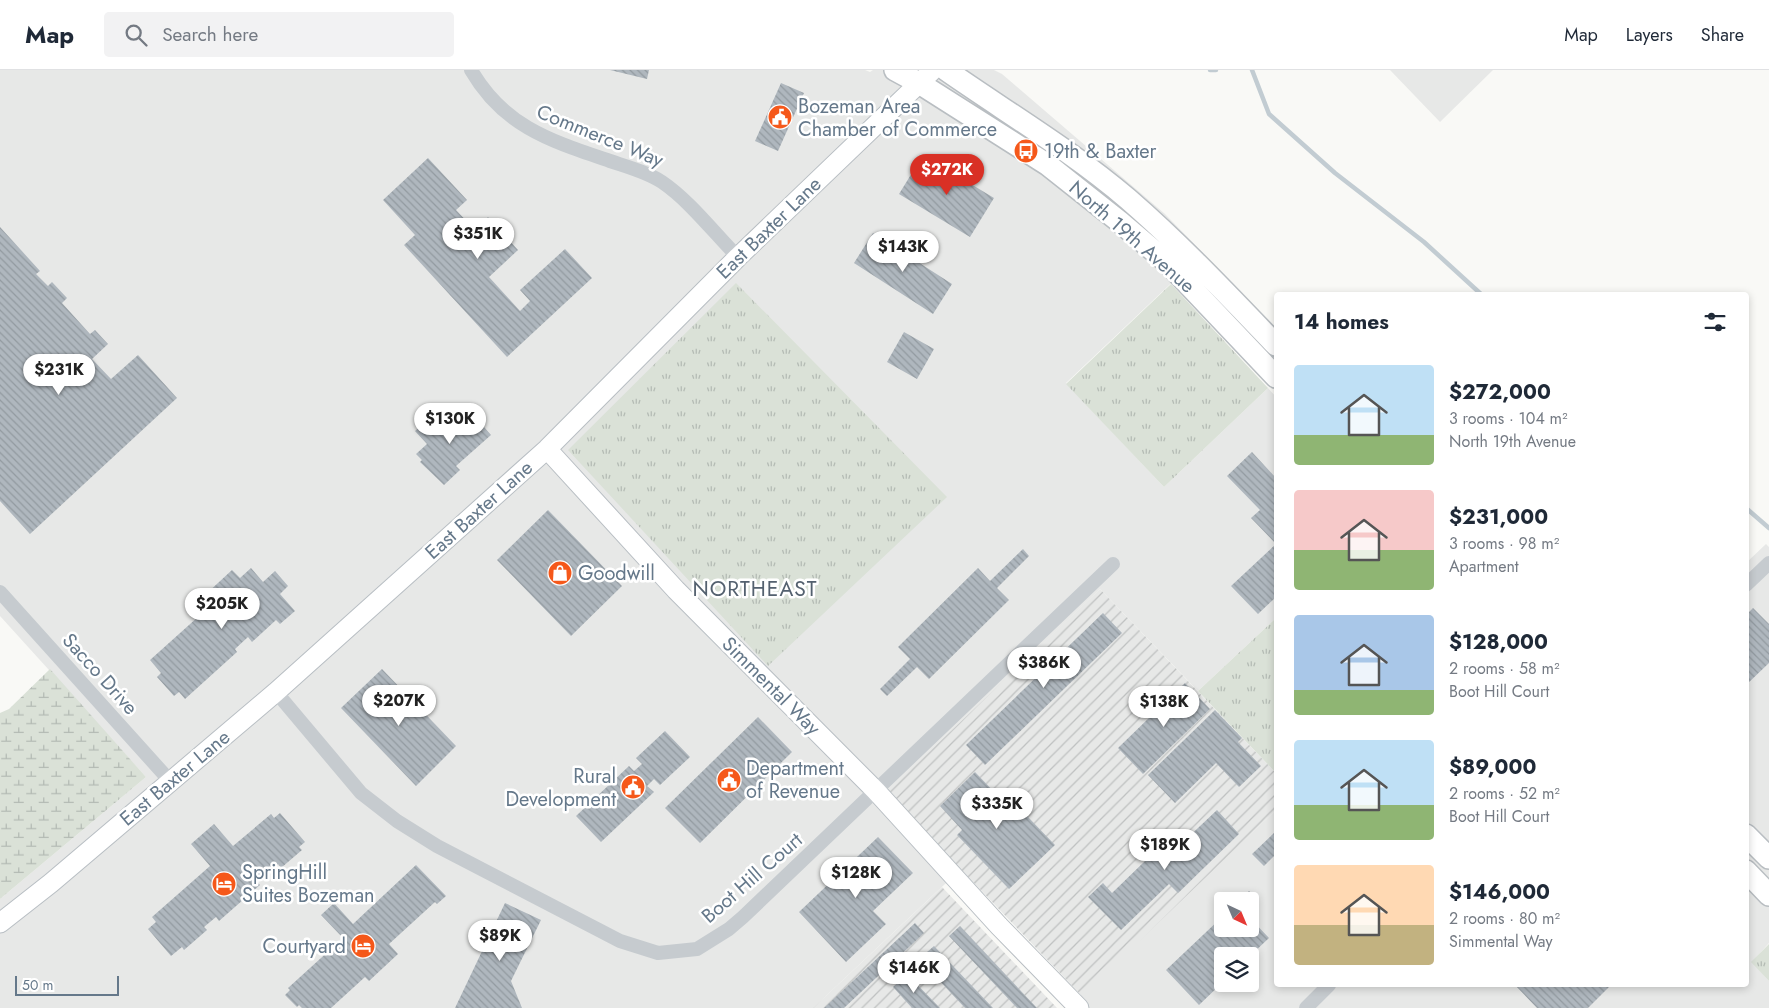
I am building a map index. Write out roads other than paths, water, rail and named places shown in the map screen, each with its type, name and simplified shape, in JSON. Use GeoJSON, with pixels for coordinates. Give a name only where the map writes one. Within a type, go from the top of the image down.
{"type":"FeatureCollection","features":[{"type":"Feature","properties":{"kind":"main road","name":"North 19th Avenue"},"geometry":{"type":"LineString","coordinates":[[895,70],[926,76],[1048,165],[1120,222],[1168,263],[1274,375]]}},
{"type":"Feature","properties":{"kind":"main road","name":"North 19th Avenue"},"geometry":{"type":"LineString","coordinates":[[946,70],[1059,148],[1126,198],[1182,248],[1274,343]]}},
{"type":"Feature","properties":{"kind":"main road","name":"East Baxter Lane"},"geometry":{"type":"LineString","coordinates":[[0,923],[171,782],[276,692],[547,449],[738,257],[926,76]]}},
{"type":"Feature","properties":{"kind":"main road","name":"Simmental Way"},"geometry":{"type":"LineString","coordinates":[[547,449],[676,590],[876,791],[999,926],[1079,1008]]}},
{"type":"Feature","properties":{"kind":"main road"},"geometry":{"type":"LineString","coordinates":[[1749,838],[1769,858]]}},
{"type":"Feature","properties":{"kind":"main road"},"geometry":{"type":"LineString","coordinates":[[1749,874],[1769,895]]}},
{"type":"Feature","properties":{"kind":"street","name":"Commerce Way"},"geometry":{"type":"LineString","coordinates":[[471,70],[485,91],[500,107],[517,122],[536,134],[642,172],[663,182],[738,257]]}},
{"type":"Feature","properties":{"kind":"street"},"geometry":{"type":"LineString","coordinates":[[1749,582],[1769,563]]}},
{"type":"Feature","properties":{"kind":"street","name":"Boot Hill Court"},"geometry":{"type":"LineString","coordinates":[[276,692],[361,793],[397,821],[437,846],[620,941],[658,953],[697,949],[729,929],[1113,564]]}},
{"type":"Feature","properties":{"kind":"street","name":"Sacco Drive"},"geometry":{"type":"LineString","coordinates":[[0,592],[171,782]]}},
{"type":"Feature","properties":{"kind":"street"},"geometry":{"type":"LineString","coordinates":[[1306,1008],[1327,987]]}},
{"type":"Feature","properties":{"kind":"waterway"},"geometry":{"type":"LineString","coordinates":[[1210,70],[1216,70]]}},
{"type":"Feature","properties":{"kind":"waterway"},"geometry":{"type":"LineString","coordinates":[[1252,70],[1269,114],[1335,173],[1424,242],[1479,292]]}},
{"type":"Feature","properties":{"kind":"waterway"},"geometry":{"type":"LineString","coordinates":[[1749,511],[1769,528]]}},
{"type":"Feature","properties":{"kind":"place","name":"Bozeman Area Chamber of Commerce"},"geometry":{"type":"Point","coordinates":[780,117]}},
{"type":"Feature","properties":{"kind":"place","name":"19th & Baxter"},"geometry":{"type":"Point","coordinates":[1026,151]}},
{"type":"Feature","properties":{"kind":"place","name":"Goodwill"},"geometry":{"type":"Point","coordinates":[560,573]}},
{"type":"Feature","properties":{"kind":"place","name":"Department of Revenue"},"geometry":{"type":"Point","coordinates":[729,780]}},
{"type":"Feature","properties":{"kind":"place","name":"Rural Development"},"geometry":{"type":"Point","coordinates":[633,787]}},
{"type":"Feature","properties":{"kind":"place","name":"SpringHill Suites Bozeman"},"geometry":{"type":"Point","coordinates":[224,884]}},
{"type":"Feature","properties":{"kind":"place","name":"Courtyard"},"geometry":{"type":"Point","coordinates":[363,946]}},
{"type":"Feature","properties":{"kind":"district","name":"NORTHEAST"},"geometry":{"type":"Point","coordinates":[755,589]}}]}
